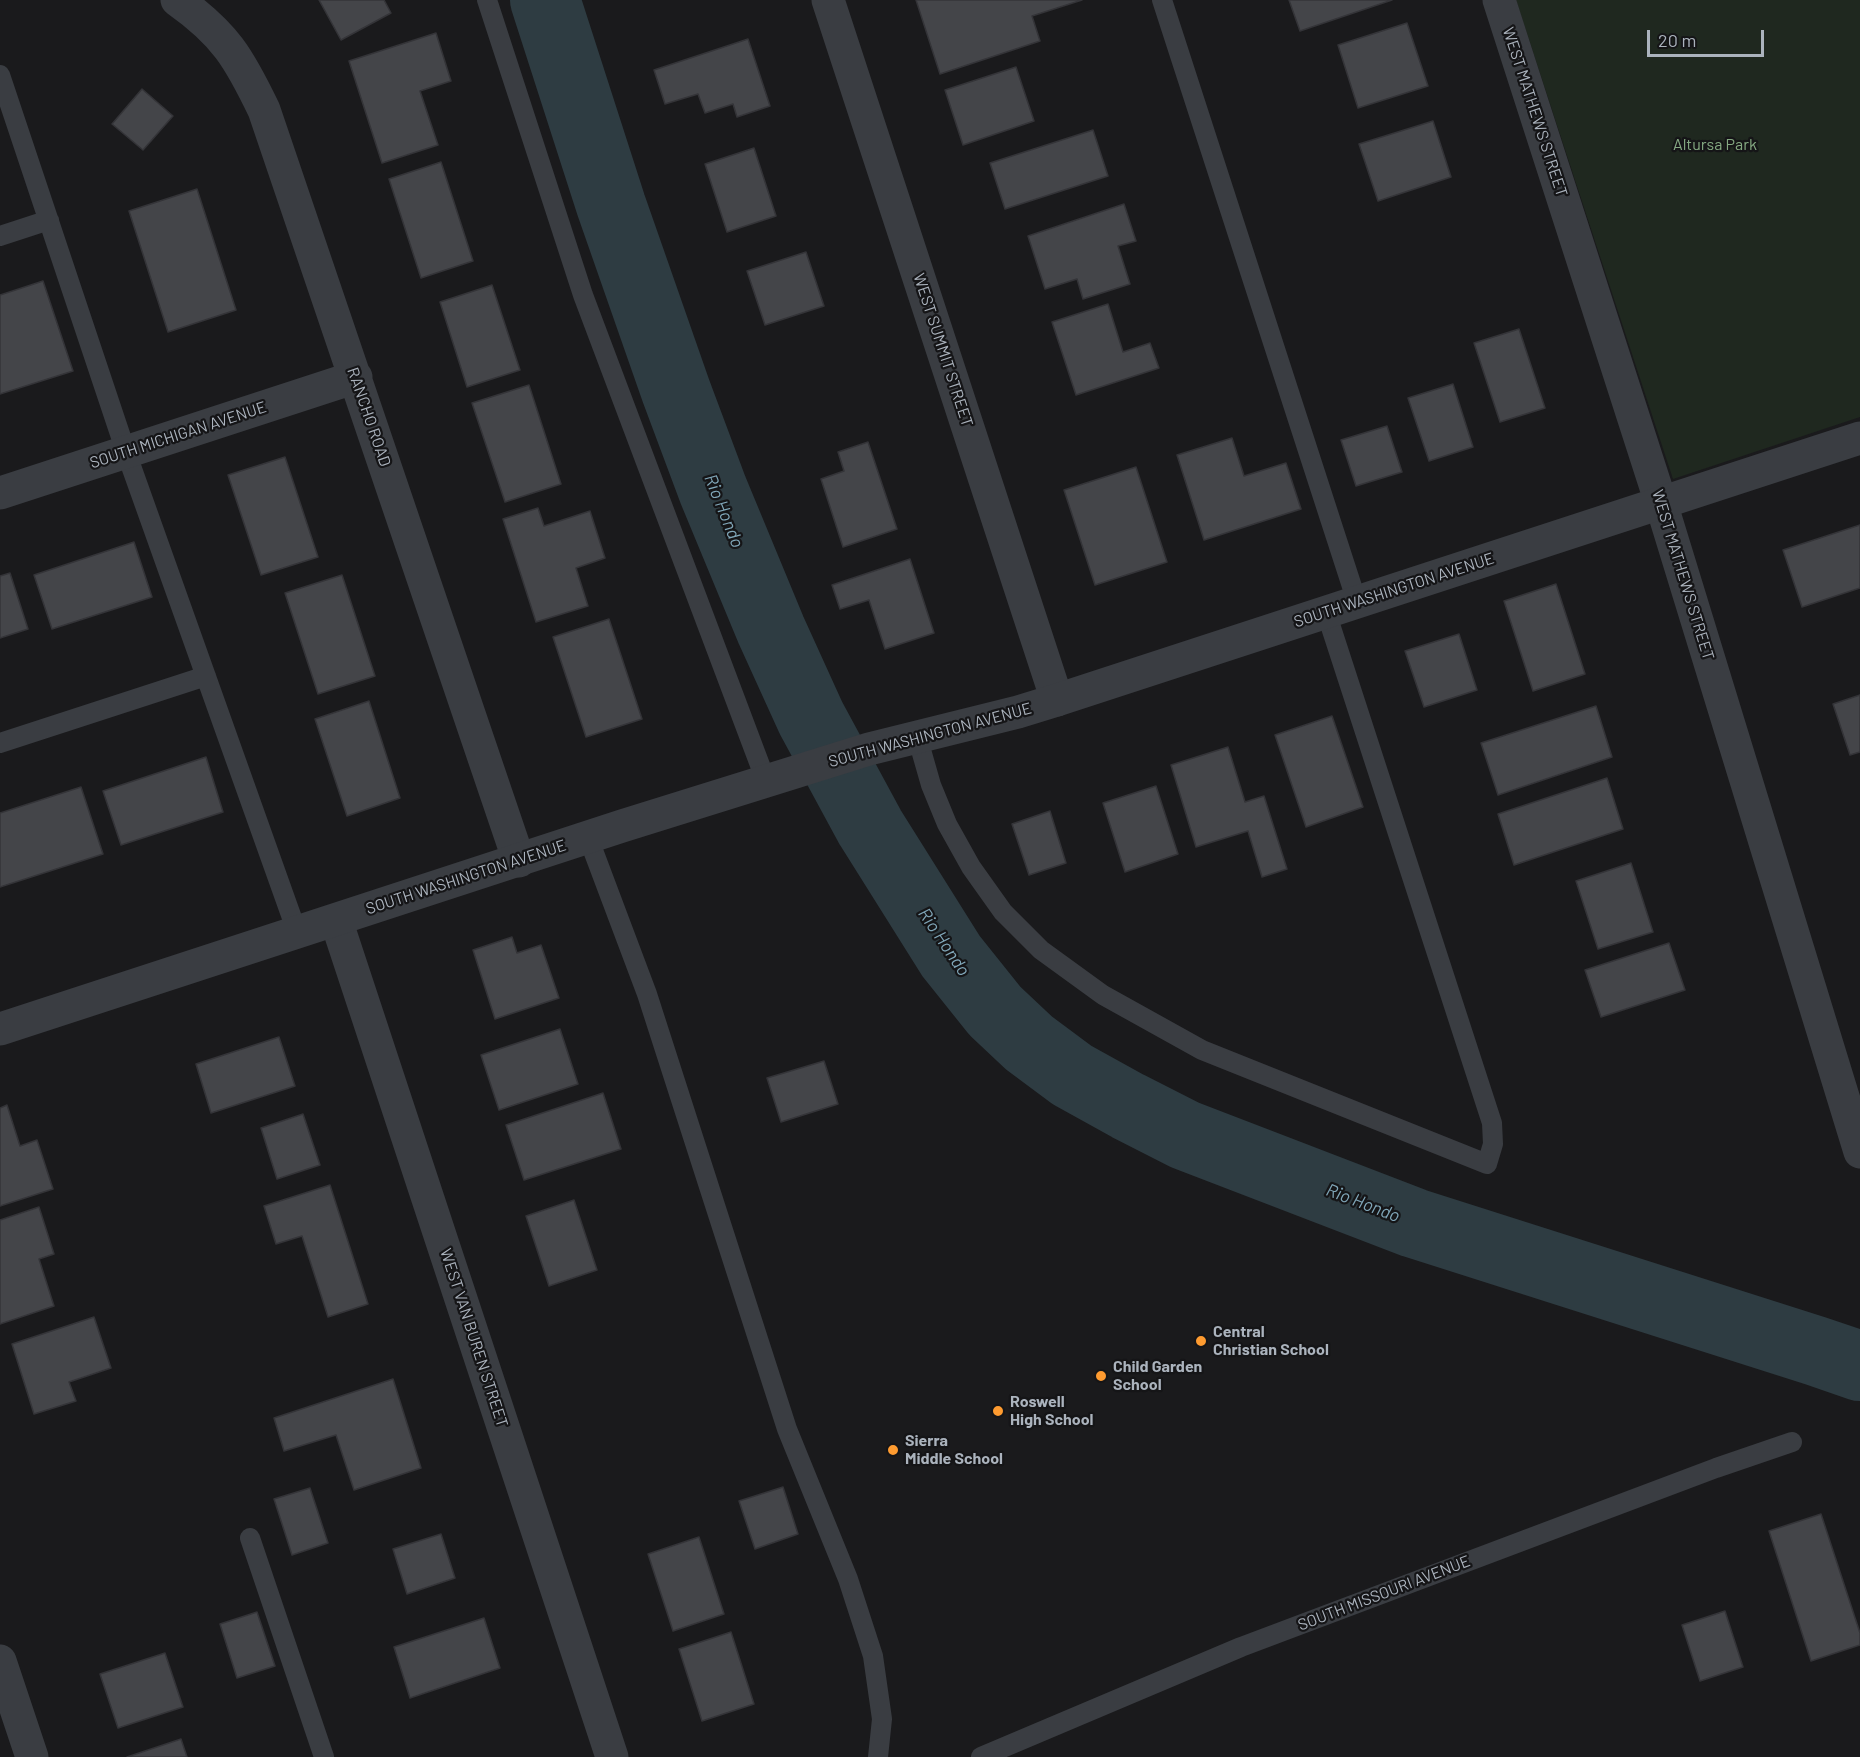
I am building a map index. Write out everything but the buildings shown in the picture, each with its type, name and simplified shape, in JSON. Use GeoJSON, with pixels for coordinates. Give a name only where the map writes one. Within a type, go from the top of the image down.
{"type":"FeatureCollection","features":[{"type":"Feature","properties":{"kind":"street","name":"RANCHO ROAD"},"geometry":{"type":"LineString","coordinates":[[177,0],[199,16],[226,42],[243,68],[264,110],[519,861]]}},
{"type":"Feature","properties":{"kind":"street","name":"WEST SUMMIT STREET"},"geometry":{"type":"LineString","coordinates":[[828,0],[1057,700]]}},
{"type":"Feature","properties":{"kind":"street","name":"WEST MATHEWS STREET"},"geometry":{"type":"LineString","coordinates":[[1499,0],[1661,503],[1860,1152]]}},
{"type":"Feature","properties":{"kind":"street","name":"SOUTH MICHIGAN AVENUE"},"geometry":{"type":"LineString","coordinates":[[0,493],[356,377]]}},
{"type":"Feature","properties":{"kind":"street","name":"SOUTH WASHINGTON AVENUE"},"geometry":{"type":"LineString","coordinates":[[0,1029],[804,769],[869,749],[1057,700],[1860,438]]}},
{"type":"Feature","properties":{"kind":"street","name":"WEST VAN BUREN STREET"},"geometry":{"type":"LineString","coordinates":[[336,920],[612,1757]]}},
{"type":"Feature","properties":{"kind":"street"},"geometry":{"type":"LineString","coordinates":[[0,1661],[32,1757]]}},
{"type":"Feature","properties":{"kind":"lane"},"geometry":{"type":"LineString","coordinates":[[487,0],[583,296],[766,781]]}},
{"type":"Feature","properties":{"kind":"lane"},"geometry":{"type":"LineString","coordinates":[[1162,0],[1357,602]]}},
{"type":"Feature","properties":{"kind":"lane"},"geometry":{"type":"LineString","coordinates":[[0,75],[126,452],[297,932]]}},
{"type":"Feature","properties":{"kind":"lane"},"geometry":{"type":"LineString","coordinates":[[0,236],[49,220]]}},
{"type":"Feature","properties":{"kind":"lane"},"geometry":{"type":"LineString","coordinates":[[917,736],[931,785],[947,824],[971,867],[1003,912],[1041,950],[1103,995],[1202,1050],[1487,1164],[1492,1144],[1492,1123],[1326,612]]}},
{"type":"Feature","properties":{"kind":"lane"},"geometry":{"type":"LineString","coordinates":[[0,744],[206,676]]}},
{"type":"Feature","properties":{"kind":"lane"},"geometry":{"type":"LineString","coordinates":[[588,837],[647,994],[787,1429],[848,1579],[873,1656],[882,1719],[878,1757]]}},
{"type":"Feature","properties":{"kind":"lane","name":"SOUTH MISSOURI AVENUE"},"geometry":{"type":"LineString","coordinates":[[981,1757],[1241,1647],[1716,1468],[1792,1442]]}},
{"type":"Feature","properties":{"kind":"lane"},"geometry":{"type":"LineString","coordinates":[[250,1538],[324,1757]]}},
{"type":"Feature","properties":{"kind":"green space","name":"Altursa Park"},"geometry":{"type":"Polygon","coordinates":[[[1516,0],[1860,0],[1860,417],[1673,479],[1516,0]]]}},
{"type":"Feature","properties":{"kind":"waterway","name":"Rio Hondo"},"geometry":{"type":"LineString","coordinates":[[545,0],[611,205],[676,391],[713,490],[771,630],[811,718],[870,827],[951,956],[995,1011],[1029,1043],[1072,1075],[1185,1135],[1414,1223],[1860,1366]]}},
{"type":"Feature","properties":{"kind":"place","name":"Central Christian School"},"geometry":{"type":"Point","coordinates":[1201,1341]}},
{"type":"Feature","properties":{"kind":"place","name":"Child Garden School"},"geometry":{"type":"Point","coordinates":[1101,1376]}},
{"type":"Feature","properties":{"kind":"place","name":"Roswell High School"},"geometry":{"type":"Point","coordinates":[998,1411]}},
{"type":"Feature","properties":{"kind":"place","name":"Sierra Middle School"},"geometry":{"type":"Point","coordinates":[893,1450]}}]}
